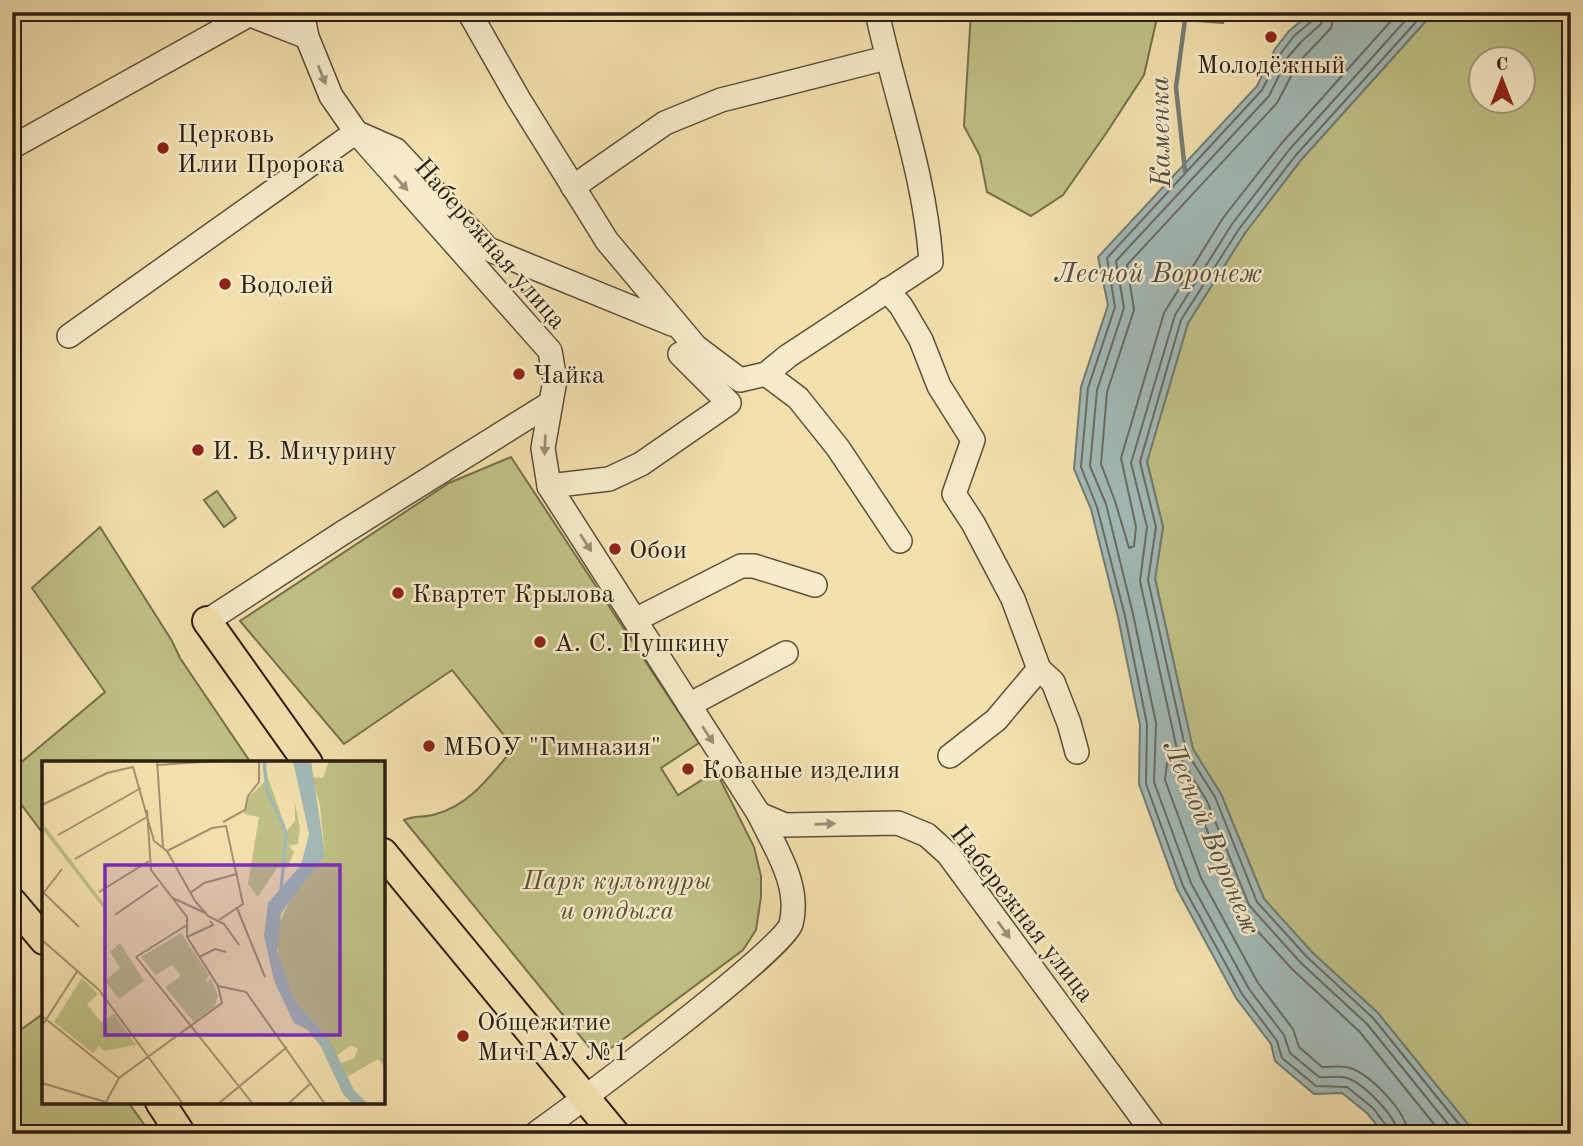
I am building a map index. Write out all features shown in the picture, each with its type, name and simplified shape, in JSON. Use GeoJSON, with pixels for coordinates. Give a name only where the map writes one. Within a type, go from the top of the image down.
{"type":"FeatureCollection","features":[{"type":"Feature","properties":{"kind":"main road"},"geometry":{"type":"LineString","coordinates":[[207,621],[307,761]]}},
{"type":"Feature","properties":{"kind":"main road"},"geometry":{"type":"LineString","coordinates":[[385,855],[615,1134]]}},
{"type":"Feature","properties":{"kind":"main road"},"geometry":{"type":"LineString","coordinates":[[12,902],[42,938]]}},
{"type":"Feature","properties":{"kind":"main road"},"geometry":{"type":"LineString","coordinates":[[161,1104],[181,1134]]}},
{"type":"Feature","properties":{"kind":"street","name":"Набережная улица"},"geometry":{"type":"LineString","coordinates":[[302,12],[307,37],[331,96],[356,132],[550,351],[555,380],[543,448],[549,486],[759,814],[785,825],[898,822],[927,835],[948,854],[1154,1134]]}},
{"type":"Feature","properties":{"kind":"street","name":"Набережная улица"},"geometry":{"type":"LineString","coordinates":[[469,12],[518,98],[607,241],[696,346],[740,380],[766,374]]}},
{"type":"Feature","properties":{"kind":"street"},"geometry":{"type":"LineString","coordinates":[[877,12],[886,58],[910,135],[929,226],[931,262],[788,356],[766,374],[798,398],[838,448],[900,541]]}},
{"type":"Feature","properties":{"kind":"street"},"geometry":{"type":"LineString","coordinates":[[12,147],[253,14],[307,37]]}},
{"type":"Feature","properties":{"kind":"street"},"geometry":{"type":"LineString","coordinates":[[573,187],[665,123],[721,100],[886,58]]}},
{"type":"Feature","properties":{"kind":"street","name":"Набережная улица"},"geometry":{"type":"LineString","coordinates":[[356,132],[396,149],[488,249],[679,327]]}},
{"type":"Feature","properties":{"kind":"street"},"geometry":{"type":"LineString","coordinates":[[69,336],[356,132]]}},
{"type":"Feature","properties":{"kind":"street"},"geometry":{"type":"LineString","coordinates":[[887,290],[901,306],[921,340],[939,386],[972,440],[954,494],[1013,599],[1039,669],[1053,682],[1077,752]]}},
{"type":"Feature","properties":{"kind":"street"},"geometry":{"type":"LineString","coordinates":[[549,486],[609,479],[641,464],[729,402],[680,355]]}},
{"type":"Feature","properties":{"kind":"street"},"geometry":{"type":"LineString","coordinates":[[207,621],[549,404]]}},
{"type":"Feature","properties":{"kind":"street"},"geometry":{"type":"LineString","coordinates":[[635,620],[741,566],[754,566],[815,585]]}},
{"type":"Feature","properties":{"kind":"street"},"geometry":{"type":"LineString","coordinates":[[689,705],[786,653]]}},
{"type":"Feature","properties":{"kind":"street"},"geometry":{"type":"LineString","coordinates":[[950,756],[996,720],[1039,669]]}},
{"type":"Feature","properties":{"kind":"street"},"geometry":{"type":"LineString","coordinates":[[535,1134],[750,967],[790,927],[793,898],[787,872],[759,814]]}},
{"type":"Feature","properties":{"kind":"green space"},"geometry":{"type":"Polygon","coordinates":[[[971,12],[1228,12],[1223,23],[1157,18],[1144,75],[1063,195],[1031,216],[987,192],[980,156],[964,126],[971,12]]]}},
{"type":"Feature","properties":{"kind":"green space"},"geometry":{"type":"Polygon","coordinates":[[[1434,12],[1571,12],[1571,1134],[1475,1134],[1264,899],[1221,794],[1193,750],[1155,578],[1163,527],[1147,461],[1188,323],[1245,233],[1301,160],[1434,12]]]}},
{"type":"Feature","properties":{"kind":"green space","name":"Парк культуры и отдыха"},"geometry":{"type":"Polygon","coordinates":[[[511,457],[699,743],[661,768],[678,795],[716,771],[754,847],[761,876],[756,930],[743,950],[598,1058],[404,820],[436,814],[460,803],[480,787],[514,748],[452,670],[344,744],[240,621],[449,483],[511,457]]]}},
{"type":"Feature","properties":{"kind":"green space"},"geometry":{"type":"Polygon","coordinates":[[[217,491],[236,518],[224,527],[204,500],[217,491]]]}},
{"type":"Feature","properties":{"kind":"green space"},"geometry":{"type":"Polygon","coordinates":[[[100,527],[180,658],[250,761],[42,761],[42,832],[12,792],[12,770],[105,692],[32,588],[100,527]]]}},
{"type":"Feature","properties":{"kind":"green space"},"geometry":{"type":"Polygon","coordinates":[[[42,1014],[42,1104],[129,1104],[151,1134],[12,1134],[12,1036],[42,1014]]]}},
{"type":"Feature","properties":{"kind":"water","name":"Лесной Воронеж"},"geometry":{"type":"Polygon","coordinates":[[[1312,12],[1434,12],[1301,160],[1245,233],[1188,323],[1147,462],[1163,527],[1155,579],[1193,749],[1221,794],[1264,899],[1312,952],[1378,1013],[1476,1134],[1384,1134],[1367,1113],[1342,1093],[1314,1094],[1275,1061],[1271,1044],[1236,998],[1177,889],[1139,784],[1140,725],[1118,617],[1091,509],[1074,469],[1081,387],[1108,305],[1098,257],[1257,86],[1275,49],[1289,31],[1312,12]]]}},
{"type":"Feature","properties":{"kind":"waterway","name":"Каменка"},"geometry":{"type":"LineString","coordinates":[[1185,171],[1176,87],[1186,12]]}},
{"type":"Feature","properties":{"kind":"place","name":"Молодёжный"},"geometry":{"type":"Point","coordinates":[1271,37]}},
{"type":"Feature","properties":{"kind":"place","name":"Церковь Илии Пророка"},"geometry":{"type":"Point","coordinates":[163,148]}},
{"type":"Feature","properties":{"kind":"place","name":"Водолей"},"geometry":{"type":"Point","coordinates":[225,284]}},
{"type":"Feature","properties":{"kind":"place","name":"Чайка"},"geometry":{"type":"Point","coordinates":[519,374]}},
{"type":"Feature","properties":{"kind":"place","name":"И. В. Мичурину"},"geometry":{"type":"Point","coordinates":[198,450]}},
{"type":"Feature","properties":{"kind":"place","name":"Обои"},"geometry":{"type":"Point","coordinates":[615,549]}},
{"type":"Feature","properties":{"kind":"place","name":"Квартет Крылова"},"geometry":{"type":"Point","coordinates":[398,593]}},
{"type":"Feature","properties":{"kind":"place","name":"А. С. Пушкину"},"geometry":{"type":"Point","coordinates":[540,642]}},
{"type":"Feature","properties":{"kind":"place","name":"МБОУ \"Гимназия\""},"geometry":{"type":"Point","coordinates":[429,746]}},
{"type":"Feature","properties":{"kind":"place","name":"Кованые изделия"},"geometry":{"type":"Point","coordinates":[688,769]}},
{"type":"Feature","properties":{"kind":"place","name":"Общежитие МичГАУ №1"},"geometry":{"type":"Point","coordinates":[463,1036]}}]}
